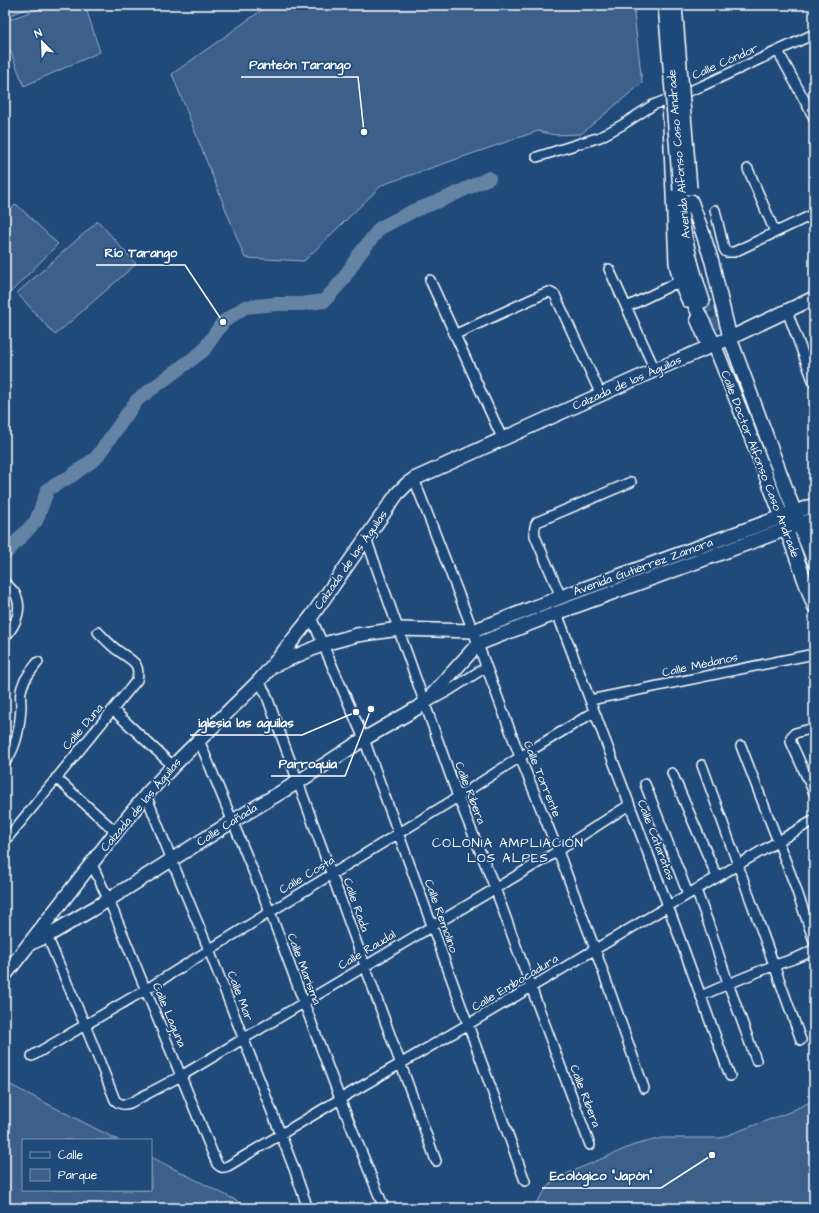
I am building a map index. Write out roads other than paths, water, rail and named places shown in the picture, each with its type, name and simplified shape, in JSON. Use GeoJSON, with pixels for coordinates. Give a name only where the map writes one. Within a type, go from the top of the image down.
{"type":"FeatureCollection","features":[{"type":"Feature","properties":{"kind":"street","name":"Avenida Alfonso Caso Andrade"},"geometry":{"type":"LineString","coordinates":[[665,5],[685,189],[691,201],[691,220],[707,300],[694,272],[682,219],[685,189],[675,5]]}},
{"type":"Feature","properties":{"kind":"street","name":"Calle Cóndor"},"geometry":{"type":"LineString","coordinates":[[537,157],[600,137],[653,105],[702,86],[814,34]]}},
{"type":"Feature","properties":{"kind":"street"},"geometry":{"type":"LineString","coordinates":[[778,50],[814,118]]}},
{"type":"Feature","properties":{"kind":"street","name":"Avenida Alfonso Caso Andrade"},"geometry":{"type":"LineString","coordinates":[[667,100],[672,246],[674,263],[678,282],[710,346]]}},
{"type":"Feature","properties":{"kind":"street"},"geometry":{"type":"LineString","coordinates":[[748,169],[775,232]]}},
{"type":"Feature","properties":{"kind":"street","name":"Calle Doctor Alfonso Caso Andrade"},"geometry":{"type":"LineString","coordinates":[[691,201],[712,262],[730,338],[814,561]]}},
{"type":"Feature","properties":{"kind":"street"},"geometry":{"type":"LineString","coordinates":[[715,210],[726,252],[734,252],[814,214]]}},
{"type":"Feature","properties":{"kind":"street","name":"Calle Doctor Alfonso Caso Andrade"},"geometry":{"type":"LineString","coordinates":[[682,219],[679,229],[679,254],[683,275],[710,346],[784,523],[814,606]]}},
{"type":"Feature","properties":{"kind":"street"},"geometry":{"type":"LineString","coordinates":[[609,269],[655,370]]}},
{"type":"Feature","properties":{"kind":"street"},"geometry":{"type":"LineString","coordinates":[[430,280],[503,440]]}},
{"type":"Feature","properties":{"kind":"street"},"geometry":{"type":"LineString","coordinates":[[627,307],[678,282]]}},
{"type":"Feature","properties":{"kind":"street"},"geometry":{"type":"LineString","coordinates":[[454,335],[549,292],[555,295],[601,395]]}},
{"type":"Feature","properties":{"kind":"street","name":"Calzada de las Águilas"},"geometry":{"type":"LineString","coordinates":[[5,975],[116,832],[146,796],[173,766],[259,681],[273,665],[311,617],[397,494],[407,484],[414,479],[655,370],[730,338],[814,298]]}},
{"type":"Feature","properties":{"kind":"street"},"geometry":{"type":"LineString","coordinates":[[786,311],[814,384]]}},
{"type":"Feature","properties":{"kind":"street","name":"Calle Torrente"},"geometry":{"type":"LineString","coordinates":[[414,479],[520,757],[558,850],[644,1088]]}},
{"type":"Feature","properties":{"kind":"street"},"geometry":{"type":"LineString","coordinates":[[561,597],[535,536],[534,525],[537,522],[631,482]]}},
{"type":"Feature","properties":{"kind":"street","name":"Avenida Gutiérrez Zamora"},"geometry":{"type":"LineString","coordinates":[[478,644],[557,613],[599,599],[797,518],[814,505]]}},
{"type":"Feature","properties":{"kind":"street","name":"Avenida Gutiérrez Zamora"},"geometry":{"type":"LineString","coordinates":[[797,518],[814,519]]}},
{"type":"Feature","properties":{"kind":"street","name":"Avenida Gutiérrez Zamora"},"geometry":{"type":"LineString","coordinates":[[473,631],[561,597],[784,523]]}},
{"type":"Feature","properties":{"kind":"street","name":"Calle Ribera"},"geometry":{"type":"LineString","coordinates":[[366,538],[458,797],[495,888],[590,1144]]}},
{"type":"Feature","properties":{"kind":"street"},"geometry":{"type":"LineString","coordinates":[[5,637],[10,632],[16,621],[19,609],[18,600],[14,591],[6,584]]}},
{"type":"Feature","properties":{"kind":"street"},"geometry":{"type":"LineString","coordinates":[[594,586],[599,599]]}},
{"type":"Feature","properties":{"kind":"street","name":"Calle Cataratas"},"geometry":{"type":"LineString","coordinates":[[557,613],[668,906],[730,1076]]}},
{"type":"Feature","properties":{"kind":"street","name":"Calle Remolino"},"geometry":{"type":"LineString","coordinates":[[311,617],[364,739],[525,1181]]}},
{"type":"Feature","properties":{"kind":"street"},"geometry":{"type":"LineString","coordinates":[[273,665],[324,644],[356,635],[399,629],[473,631]]}},
{"type":"Feature","properties":{"kind":"street","name":"Calle Duna"},"geometry":{"type":"LineString","coordinates":[[5,841],[137,680],[138,668],[135,663],[120,652],[98,632]]}},
{"type":"Feature","properties":{"kind":"street","name":"Calle Cañada"},"geometry":{"type":"LineString","coordinates":[[424,704],[478,644]]}},
{"type":"Feature","properties":{"kind":"street","name":"Calle Médanos"},"geometry":{"type":"LineString","coordinates":[[590,700],[814,654]]}},
{"type":"Feature","properties":{"kind":"street"},"geometry":{"type":"LineString","coordinates":[[5,762],[14,744],[18,730],[21,706],[20,692],[24,682],[38,662]]}},
{"type":"Feature","properties":{"kind":"street","name":"Calle Cañada"},"geometry":{"type":"LineString","coordinates":[[30,943],[47,936],[108,900],[298,782],[364,739],[450,690],[486,667]]}},
{"type":"Feature","properties":{"kind":"street","name":"Calle Rada"},"geometry":{"type":"LineString","coordinates":[[259,681],[266,694],[436,1161]]}},
{"type":"Feature","properties":{"kind":"street"},"geometry":{"type":"LineString","coordinates":[[113,710],[173,766]]}},
{"type":"Feature","properties":{"kind":"street","name":"Calle Costa"},"geometry":{"type":"LineString","coordinates":[[32,1056],[145,990],[594,712]]}},
{"type":"Feature","properties":{"kind":"street"},"geometry":{"type":"LineString","coordinates":[[814,728],[795,733],[791,737],[791,742],[814,793]]}},
{"type":"Feature","properties":{"kind":"street","name":"Calle Marisma"},"geometry":{"type":"LineString","coordinates":[[199,740],[270,912],[340,1099],[384,1208]]}},
{"type":"Feature","properties":{"kind":"street"},"geometry":{"type":"LineString","coordinates":[[741,746],[794,883],[814,941]]}},
{"type":"Feature","properties":{"kind":"street"},"geometry":{"type":"LineString","coordinates":[[702,766],[801,1040]]}},
{"type":"Feature","properties":{"kind":"street"},"geometry":{"type":"LineString","coordinates":[[672,773],[717,877]]}},
{"type":"Feature","properties":{"kind":"street"},"geometry":{"type":"LineString","coordinates":[[56,778],[116,832]]}},
{"type":"Feature","properties":{"kind":"street"},"geometry":{"type":"LineString","coordinates":[[645,784],[692,892],[709,925],[728,984],[756,1060]]}},
{"type":"Feature","properties":{"kind":"street","name":"Calle Mar"},"geometry":{"type":"LineString","coordinates":[[146,796],[209,950],[307,1206]]}},
{"type":"Feature","properties":{"kind":"street","name":"Calle Raudal"},"geometry":{"type":"LineString","coordinates":[[85,1025],[115,1100],[124,1105],[130,1103],[181,1076],[630,806]]}},
{"type":"Feature","properties":{"kind":"street","name":"Calle Embocadura"},"geometry":{"type":"LineString","coordinates":[[228,1166],[814,820]]}},
{"type":"Feature","properties":{"kind":"street","name":"Calle Laguna"},"geometry":{"type":"LineString","coordinates":[[92,864],[217,1164],[219,1167],[223,1168],[228,1166]]}},
{"type":"Feature","properties":{"kind":"street"},"geometry":{"type":"LineString","coordinates":[[47,936],[85,1025]]}},
{"type":"Feature","properties":{"kind":"street"},"geometry":{"type":"LineString","coordinates":[[701,996],[800,956],[814,948]]}},
{"type":"Feature","properties":{"kind":"waterway"},"geometry":{"type":"LineString","coordinates":[[5,554],[36,521],[48,489],[71,476],[96,458],[137,400],[203,351],[223,322],[245,307],[276,304],[301,304],[324,301],[342,281],[358,256],[380,228],[413,211],[444,199],[489,178]]}},
{"type":"Feature","properties":{"kind":"tunnel"},"geometry":{"type":"LineString","coordinates":[[703,301],[719,343]]}},
{"type":"Feature","properties":{"kind":"tunnel"},"geometry":{"type":"LineString","coordinates":[[805,550],[814,574]]}},
{"type":"Feature","properties":{"kind":"place","name":"Panteón Tarango"},"geometry":{"type":"Point","coordinates":[364,132]}},
{"type":"Feature","properties":{"kind":"place","name":"Río Tarango"},"geometry":{"type":"Point","coordinates":[223,322]}},
{"type":"Feature","properties":{"kind":"place","name":"Parroquia"},"geometry":{"type":"Point","coordinates":[371,709]}},
{"type":"Feature","properties":{"kind":"place","name":"iglesia las aguilas"},"geometry":{"type":"Point","coordinates":[356,712]}},
{"type":"Feature","properties":{"kind":"place","name":"Ecológico \"Japón\""},"geometry":{"type":"Point","coordinates":[712,1155]}},
{"type":"Feature","properties":{"kind":"district","name":"COLONIA AMPLIACIÓN LOS ALPES"},"geometry":{"type":"Point","coordinates":[508,850]}}]}
